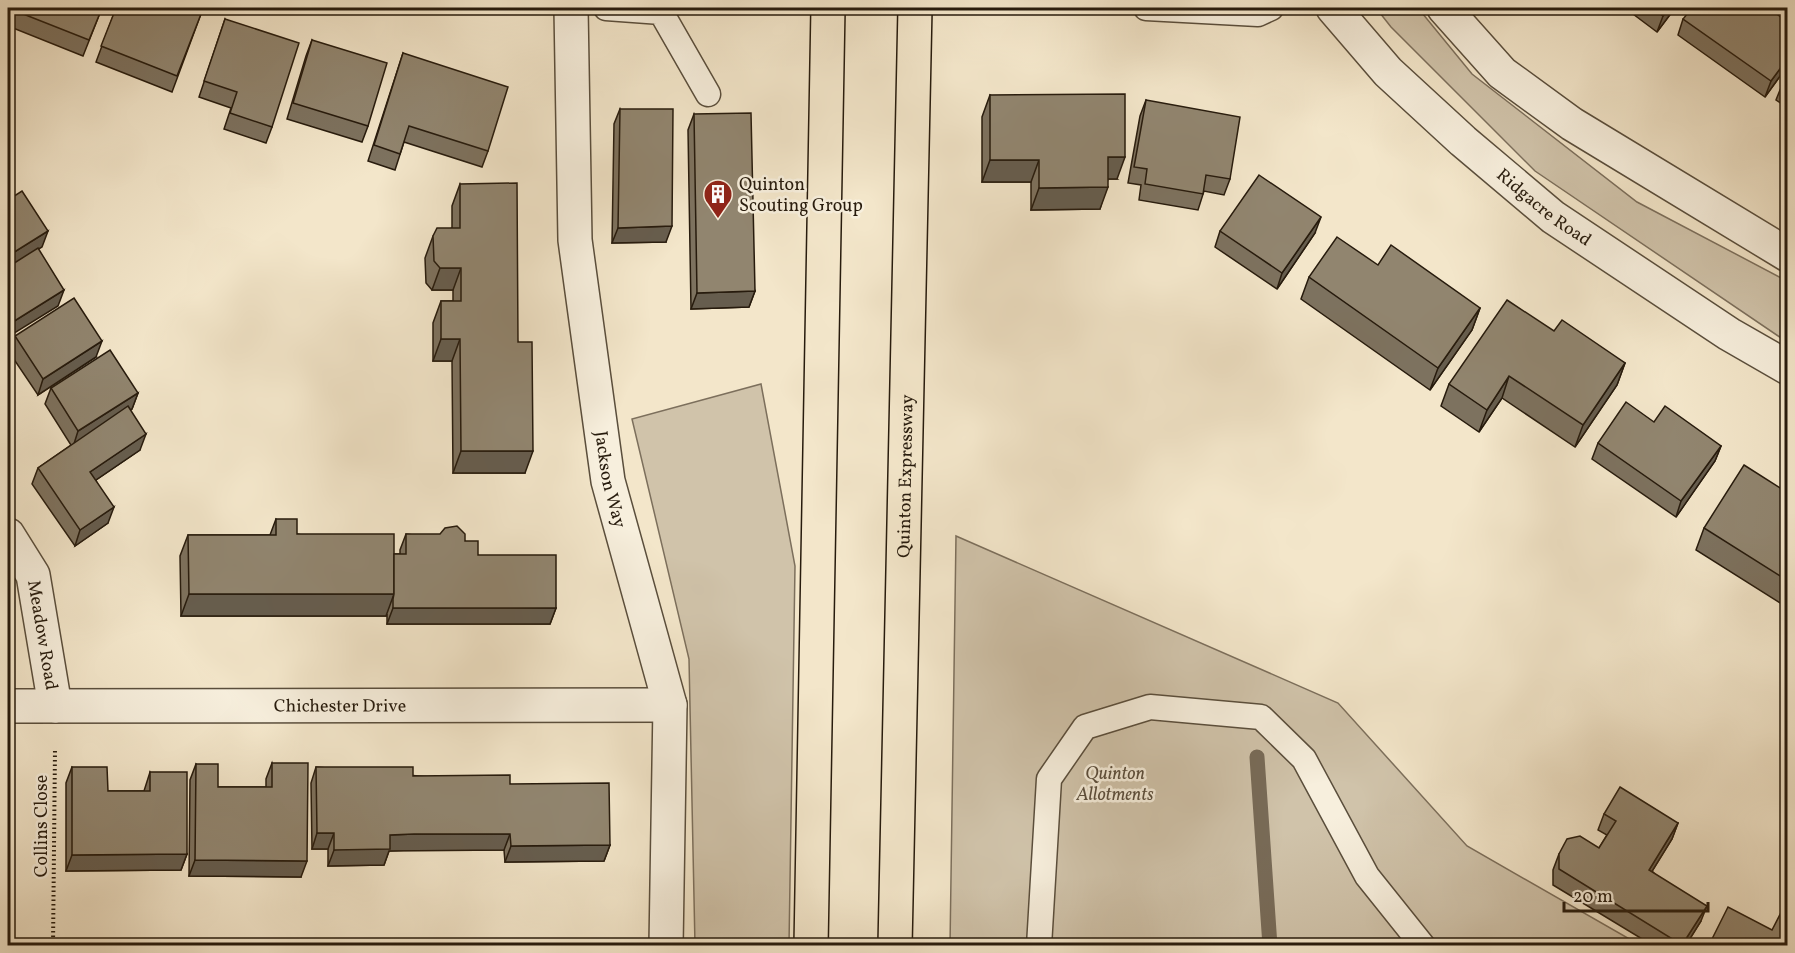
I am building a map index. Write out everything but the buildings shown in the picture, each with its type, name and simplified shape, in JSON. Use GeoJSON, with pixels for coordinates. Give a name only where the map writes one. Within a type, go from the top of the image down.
{"type":"FeatureCollection","features":[{"type":"Feature","properties":{"kind":"highway"},"geometry":{"type":"LineString","coordinates":[[811,945],[828,8]]}},
{"type":"Feature","properties":{"kind":"highway","name":"Quinton Expressway"},"geometry":{"type":"LineString","coordinates":[[895,945],[915,8]]}},
{"type":"Feature","properties":{"kind":"street","name":"Jackson Way"},"geometry":{"type":"LineString","coordinates":[[571,8],[575,240],[608,482],[670,705],[666,945]]}},
{"type":"Feature","properties":{"kind":"street","name":"Ridgacre Road"},"geometry":{"type":"LineString","coordinates":[[1333,8],[1388,72],[1463,141],[1553,217],[1729,334],[1788,368]]}},
{"type":"Feature","properties":{"kind":"street"},"geometry":{"type":"LineString","coordinates":[[1444,8],[1502,73],[1572,124],[1788,255]]}},
{"type":"Feature","properties":{"kind":"street","name":"Meadow Road"},"geometry":{"type":"LineString","coordinates":[[8,536],[33,575],[55,706]]}},
{"type":"Feature","properties":{"kind":"street","name":"Chichester Drive"},"geometry":{"type":"LineString","coordinates":[[8,706],[670,705]]}},
{"type":"Feature","properties":{"kind":"lane"},"geometry":{"type":"LineString","coordinates":[[606,8],[661,12],[708,94]]}},
{"type":"Feature","properties":{"kind":"lane"},"geometry":{"type":"LineString","coordinates":[[1146,8],[1258,14],[1271,8]]}},
{"type":"Feature","properties":{"kind":"lane"},"geometry":{"type":"LineString","coordinates":[[1039,945],[1049,778],[1085,727],[1150,707],[1261,717],[1304,759],[1367,876],[1424,945]]}},
{"type":"Feature","properties":{"kind":"path","name":"Collins Close"},"geometry":{"type":"LineString","coordinates":[[53,945],[55,706]]}},
{"type":"Feature","properties":{"kind":"green space"},"geometry":{"type":"Polygon","coordinates":[[[1376,8],[1418,8],[1472,74],[1637,202],[1787,281],[1787,342],[1535,171],[1391,27],[1376,8]]]}},
{"type":"Feature","properties":{"kind":"green space"},"geometry":{"type":"Polygon","coordinates":[[[761,384],[795,566],[789,945],[695,945],[689,659],[632,419],[761,384]]]}},
{"type":"Feature","properties":{"kind":"green space","name":"Quinton Allotments"},"geometry":{"type":"Polygon","coordinates":[[[956,536],[1338,703],[1467,846],[1640,945],[950,946],[956,536]]]}},
{"type":"Feature","properties":{"kind":"waterway"},"geometry":{"type":"LineString","coordinates":[[1257,757],[1270,946]]}},
{"type":"Feature","properties":{"kind":"place","name":"Quinton Scouting Group"},"geometry":{"type":"Point","coordinates":[718,220]}}]}
